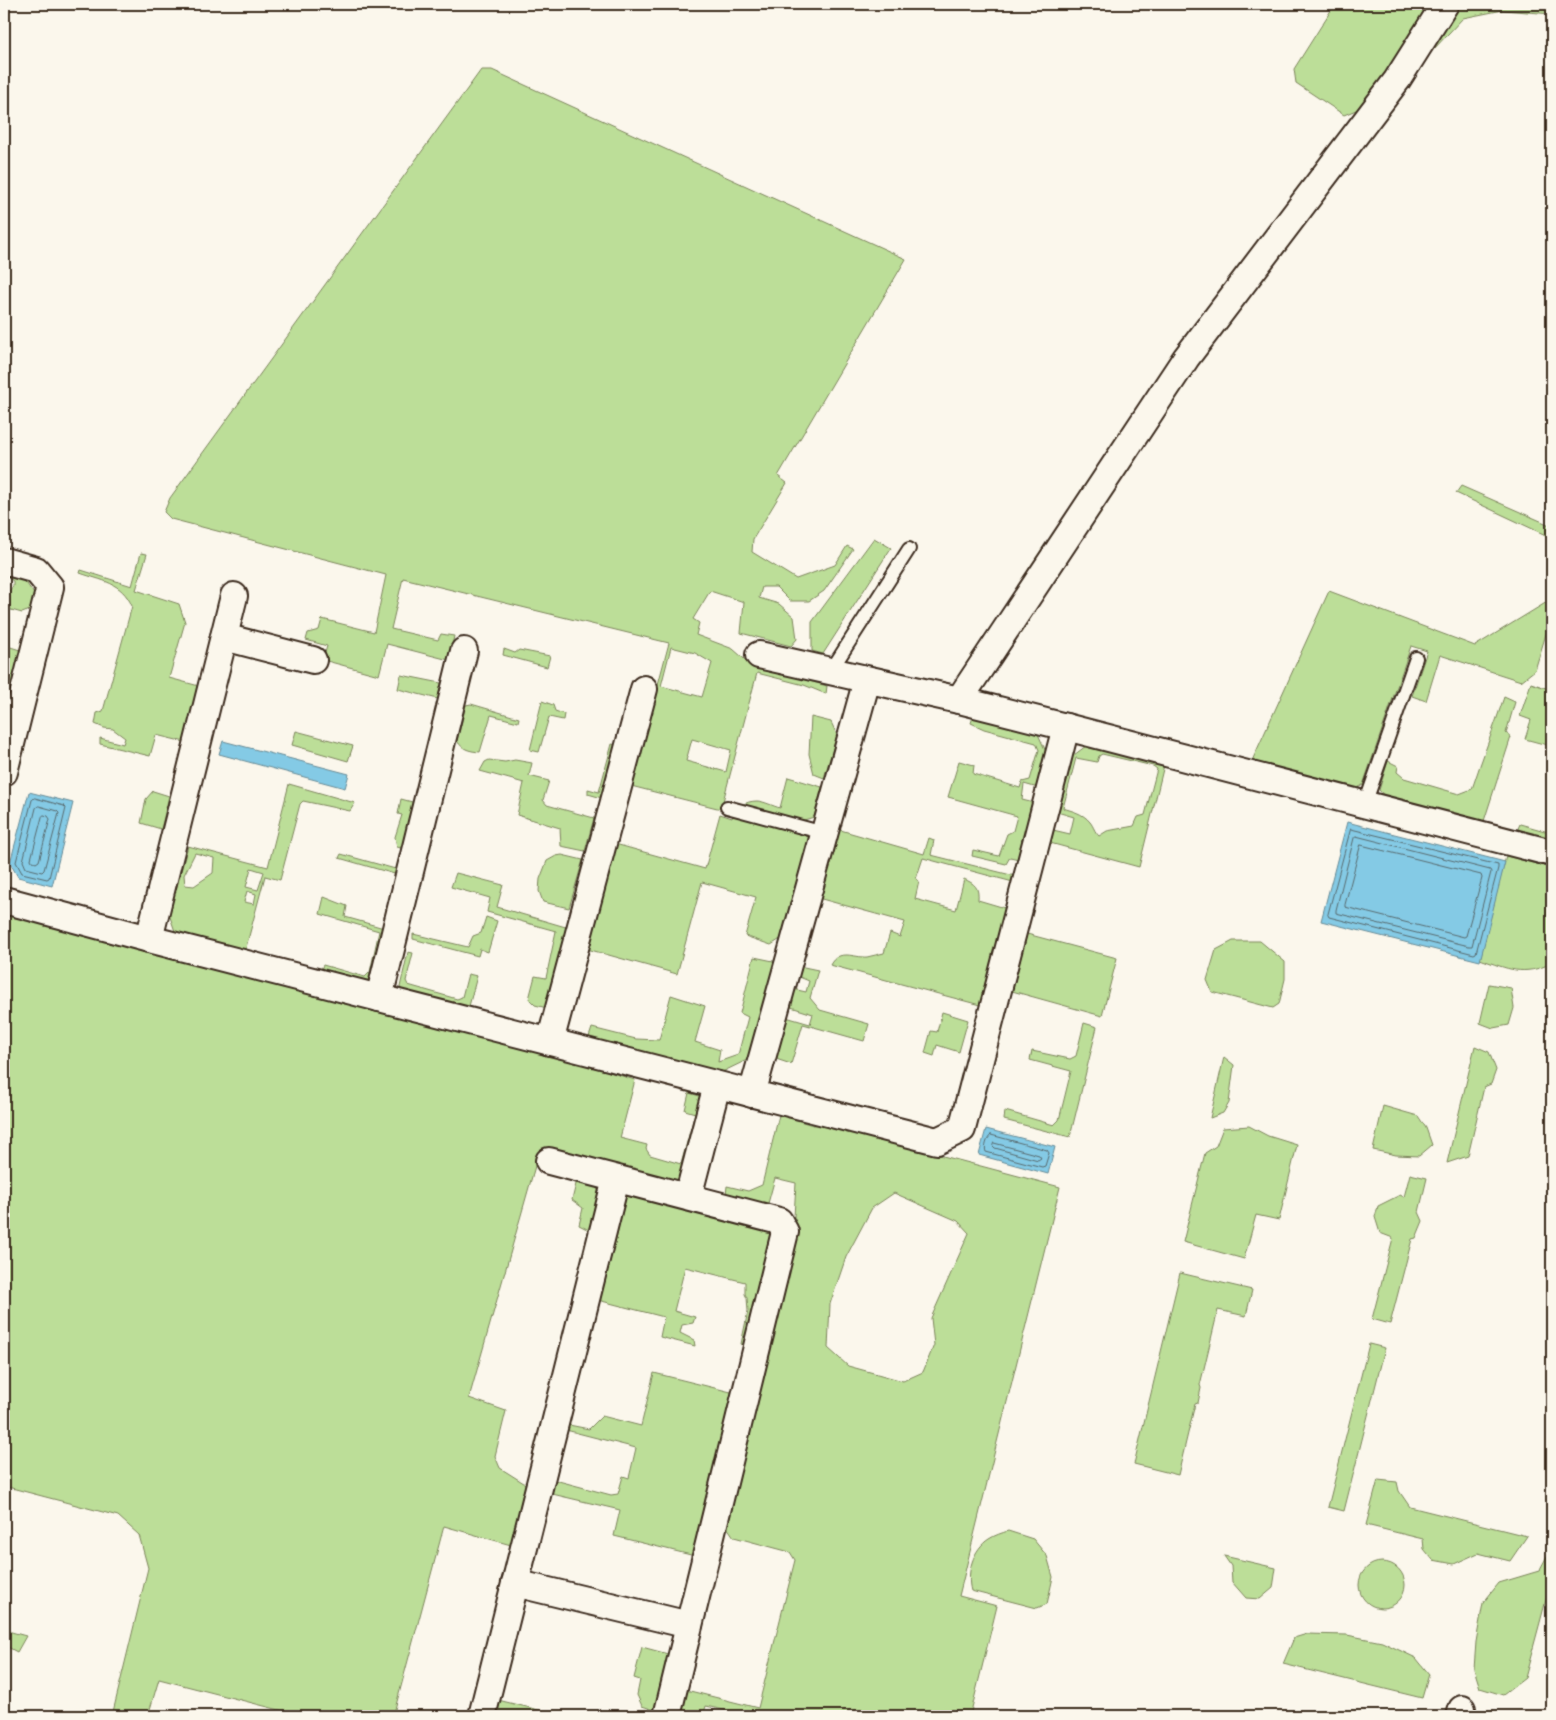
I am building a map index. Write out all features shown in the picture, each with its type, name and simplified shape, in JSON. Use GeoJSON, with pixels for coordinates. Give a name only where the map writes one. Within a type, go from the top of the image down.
{"type":"FeatureCollection","features":[{"type":"Feature","properties":{"kind":"street"},"geometry":{"type":"LineString","coordinates":[[958,700],[1186,358],[1397,80],[1445,4]]}},
{"type":"Feature","properties":{"kind":"street"},"geometry":{"type":"LineString","coordinates":[[4,561],[36,570],[50,587],[9,728],[4,772]]}},
{"type":"Feature","properties":{"kind":"street"},"geometry":{"type":"LineString","coordinates":[[149,939],[234,596]]}},
{"type":"Feature","properties":{"kind":"street"},"geometry":{"type":"LineString","coordinates":[[224,637],[313,660]]}},
{"type":"Feature","properties":{"kind":"street"},"geometry":{"type":"LineString","coordinates":[[379,998],[464,651]]}},
{"type":"Feature","properties":{"kind":"street"},"geometry":{"type":"LineString","coordinates":[[759,655],[958,700],[1552,853]]}},
{"type":"Feature","properties":{"kind":"street"},"geometry":{"type":"LineString","coordinates":[[752,1094],[867,680]]}},
{"type":"Feature","properties":{"kind":"street"},"geometry":{"type":"LineString","coordinates":[[550,1042],[644,689]]}},
{"type":"Feature","properties":{"kind":"street"},"geometry":{"type":"LineString","coordinates":[[4,900],[937,1141],[962,1129],[1066,727]]}},
{"type":"Feature","properties":{"kind":"street"},"geometry":{"type":"LineString","coordinates":[[688,1198],[717,1085]]}},
{"type":"Feature","properties":{"kind":"street"},"geometry":{"type":"LineString","coordinates":[[549,1161],[779,1220],[785,1232],[667,1716]]}},
{"type":"Feature","properties":{"kind":"street"},"geometry":{"type":"LineString","coordinates":[[482,1716],[616,1179]]}},
{"type":"Feature","properties":{"kind":"street"},"geometry":{"type":"LineString","coordinates":[[515,1583],[689,1625]]}},
{"type":"Feature","properties":{"kind":"lane"},"geometry":{"type":"LineString","coordinates":[[830,672],[909,548]]}},
{"type":"Feature","properties":{"kind":"lane"},"geometry":{"type":"LineString","coordinates":[[1365,804],[1416,658]]}},
{"type":"Feature","properties":{"kind":"lane"},"geometry":{"type":"LineString","coordinates":[[727,806],[824,833]]}},
{"type":"Feature","properties":{"kind":"green space"},"geometry":{"type":"Polygon","coordinates":[[[1335,4],[1552,4],[1552,14],[1503,10],[1463,18],[1403,82],[1368,105],[1344,115],[1296,83],[1294,69],[1335,4]]]}},
{"type":"Feature","properties":{"kind":"green space"},"geometry":{"type":"Polygon","coordinates":[[[481,70],[492,70],[906,259],[778,476],[787,483],[753,539],[752,552],[796,579],[835,565],[847,546],[853,549],[824,591],[809,601],[790,601],[776,587],[762,587],[759,598],[779,604],[794,617],[797,639],[791,646],[741,633],[744,602],[710,591],[693,619],[699,623],[696,635],[733,649],[750,664],[827,686],[826,694],[804,685],[757,673],[721,809],[631,786],[669,643],[403,578],[391,629],[438,640],[441,634],[454,636],[449,660],[387,644],[379,675],[323,660],[327,646],[306,640],[308,633],[319,630],[322,619],[374,632],[386,575],[171,519],[164,512],[170,498],[481,70]],[[671,647],[661,686],[702,697],[712,663],[695,653],[671,647]],[[692,739],[686,761],[726,772],[731,750],[692,739]]]}},
{"type":"Feature","properties":{"kind":"green space"},"geometry":{"type":"Polygon","coordinates":[[[1461,486],[1552,526],[1552,538],[1456,493],[1461,486]]]}},
{"type":"Feature","properties":{"kind":"green space"},"geometry":{"type":"Polygon","coordinates":[[[874,538],[891,548],[823,654],[812,651],[812,622],[874,538]]]}},
{"type":"Feature","properties":{"kind":"green space"},"geometry":{"type":"Polygon","coordinates":[[[141,553],[147,554],[136,590],[179,604],[185,622],[169,678],[199,686],[185,742],[156,735],[150,756],[100,744],[100,738],[123,744],[125,738],[113,729],[95,724],[97,713],[103,711],[132,606],[128,598],[117,587],[80,573],[81,570],[132,586],[141,553]]]}},
{"type":"Feature","properties":{"kind":"green space"},"geometry":{"type":"Polygon","coordinates":[[[4,570],[20,574],[34,594],[30,610],[22,613],[4,608],[6,595],[13,586],[13,581],[4,575],[4,570]]]}},
{"type":"Feature","properties":{"kind":"green space"},"geometry":{"type":"Polygon","coordinates":[[[1329,591],[1475,646],[1552,599],[1552,622],[1550,621],[1535,670],[1521,681],[1440,655],[1426,701],[1412,696],[1427,651],[1411,646],[1363,785],[1354,790],[1251,763],[1329,591]]]}},
{"type":"Feature","properties":{"kind":"green space"},"geometry":{"type":"Polygon","coordinates":[[[4,645],[20,650],[8,701],[4,704],[4,677],[10,652],[4,650],[4,645]]]}},
{"type":"Feature","properties":{"kind":"green space"},"geometry":{"type":"Polygon","coordinates":[[[504,649],[515,653],[519,650],[550,656],[547,667],[503,655],[504,649]]]}},
{"type":"Feature","properties":{"kind":"green space"},"geometry":{"type":"Polygon","coordinates":[[[401,675],[441,683],[438,699],[398,689],[401,675]]]}},
{"type":"Feature","properties":{"kind":"green space"},"geometry":{"type":"Polygon","coordinates":[[[1531,683],[1552,690],[1551,746],[1525,739],[1531,720],[1520,716],[1531,683]]]}},
{"type":"Feature","properties":{"kind":"green space"},"geometry":{"type":"Polygon","coordinates":[[[1504,697],[1515,702],[1506,733],[1511,737],[1483,824],[1386,798],[1379,790],[1388,761],[1398,766],[1397,772],[1404,778],[1459,794],[1472,789],[1504,697]]]}},
{"type":"Feature","properties":{"kind":"green space"},"geometry":{"type":"Polygon","coordinates":[[[542,701],[553,705],[555,711],[564,714],[563,720],[549,717],[539,752],[530,750],[542,701]]]}},
{"type":"Feature","properties":{"kind":"green space"},"geometry":{"type":"Polygon","coordinates":[[[471,704],[519,718],[518,722],[491,715],[480,752],[467,750],[457,741],[466,705],[471,704]]]}},
{"type":"Feature","properties":{"kind":"green space"},"geometry":{"type":"Polygon","coordinates":[[[811,717],[831,722],[837,735],[824,778],[814,774],[809,754],[811,717]]]}},
{"type":"Feature","properties":{"kind":"green space"},"geometry":{"type":"Polygon","coordinates":[[[973,717],[1038,734],[1047,754],[1038,788],[1024,784],[1022,800],[1034,803],[1019,859],[1010,857],[1006,864],[972,856],[973,850],[999,856],[1007,834],[1013,831],[1017,816],[948,797],[959,761],[974,765],[973,774],[1020,788],[1022,782],[1030,780],[1039,750],[1036,743],[984,729],[971,723],[973,717]]]}},
{"type":"Feature","properties":{"kind":"green space"},"geometry":{"type":"Polygon","coordinates":[[[296,731],[353,746],[348,761],[292,745],[296,731]]]}},
{"type":"Feature","properties":{"kind":"green space"},"geometry":{"type":"Polygon","coordinates":[[[612,744],[617,745],[602,798],[588,794],[588,789],[599,792],[612,744]]]}},
{"type":"Feature","properties":{"kind":"green space"},"geometry":{"type":"Polygon","coordinates":[[[1086,746],[1164,765],[1139,867],[1050,843],[1053,830],[1070,834],[1074,817],[1057,812],[1070,758],[1086,746]],[[1102,754],[1097,762],[1076,758],[1063,808],[1084,816],[1099,836],[1107,831],[1134,826],[1138,817],[1145,815],[1157,769],[1153,766],[1102,754]]]}},
{"type":"Feature","properties":{"kind":"green space"},"geometry":{"type":"Polygon","coordinates":[[[489,760],[505,762],[515,760],[532,763],[529,776],[549,781],[543,800],[547,805],[594,818],[585,851],[561,846],[560,828],[517,815],[524,783],[480,771],[485,762],[489,760]]]}},
{"type":"Feature","properties":{"kind":"green space"},"geometry":{"type":"Polygon","coordinates":[[[788,777],[822,787],[814,817],[804,820],[797,819],[807,831],[809,845],[804,875],[798,880],[782,938],[771,945],[745,936],[756,897],[702,882],[677,974],[587,949],[615,844],[705,869],[720,814],[732,818],[738,808],[745,803],[753,801],[780,808],[788,777]]]}},
{"type":"Feature","properties":{"kind":"green space"},"geometry":{"type":"Polygon","coordinates":[[[289,784],[355,803],[350,811],[303,801],[300,804],[280,880],[265,876],[244,955],[177,937],[169,914],[188,846],[268,867],[289,784]],[[195,853],[184,875],[185,885],[194,886],[213,873],[214,858],[195,853]],[[251,868],[246,887],[258,890],[264,872],[251,868]],[[247,891],[244,902],[254,904],[256,894],[247,891]]]}},
{"type":"Feature","properties":{"kind":"green space"},"geometry":{"type":"Polygon","coordinates":[[[153,791],[169,796],[161,829],[141,823],[146,799],[153,791]]]}},
{"type":"Feature","properties":{"kind":"green space"},"geometry":{"type":"Polygon","coordinates":[[[401,799],[416,803],[404,849],[397,847],[395,837],[402,815],[398,814],[401,799]]]}},
{"type":"Feature","properties":{"kind":"green space"},"geometry":{"type":"Polygon","coordinates":[[[1520,824],[1552,833],[1552,843],[1516,833],[1520,824]]]}},
{"type":"Feature","properties":{"kind":"green space"},"geometry":{"type":"Polygon","coordinates":[[[837,829],[924,854],[929,838],[934,840],[931,855],[1015,876],[1013,882],[923,858],[916,879],[919,881],[915,899],[956,910],[964,879],[976,886],[978,900],[1005,908],[980,1005],[830,965],[842,955],[867,957],[884,953],[890,933],[900,937],[905,922],[818,898],[837,829]]]}},
{"type":"Feature","properties":{"kind":"green space"},"geometry":{"type":"Polygon","coordinates":[[[341,854],[399,870],[398,875],[339,858],[341,854]]]}},
{"type":"Feature","properties":{"kind":"green space"},"geometry":{"type":"Polygon","coordinates":[[[562,855],[583,860],[569,908],[543,902],[539,891],[540,879],[547,861],[562,855]]]}},
{"type":"Feature","properties":{"kind":"green space"},"geometry":{"type":"Polygon","coordinates":[[[1506,856],[1552,868],[1552,963],[1532,970],[1516,970],[1480,959],[1506,856]]]}},
{"type":"Feature","properties":{"kind":"green space"},"geometry":{"type":"Polygon","coordinates":[[[456,873],[503,885],[497,907],[569,928],[547,1008],[535,1005],[529,999],[535,976],[546,978],[556,931],[487,912],[490,898],[451,887],[456,873]]]}},
{"type":"Feature","properties":{"kind":"green space"},"geometry":{"type":"Polygon","coordinates":[[[324,897],[347,906],[345,917],[384,928],[373,980],[363,987],[318,975],[323,965],[365,977],[370,972],[379,931],[320,914],[324,897]]]}},
{"type":"Feature","properties":{"kind":"green space"},"geometry":{"type":"Polygon","coordinates":[[[4,907],[590,1055],[609,1072],[635,1080],[620,1138],[647,1145],[646,1149],[650,1155],[681,1164],[695,1113],[685,1110],[689,1093],[700,1096],[702,1104],[683,1176],[672,1183],[545,1149],[539,1152],[469,1398],[506,1411],[495,1456],[500,1468],[527,1485],[511,1545],[444,1526],[395,1709],[395,1716],[303,1716],[159,1679],[148,1716],[112,1716],[148,1568],[139,1535],[118,1516],[4,1486],[4,907]]]}},
{"type":"Feature","properties":{"kind":"green space"},"geometry":{"type":"Polygon","coordinates":[[[486,917],[497,921],[488,952],[480,949],[478,956],[413,939],[413,934],[468,947],[473,936],[481,933],[486,917]]]}},
{"type":"Feature","properties":{"kind":"green space"},"geometry":{"type":"Polygon","coordinates":[[[1027,934],[1117,958],[1102,1016],[1012,991],[1027,934]]]}},
{"type":"Feature","properties":{"kind":"green space"},"geometry":{"type":"Polygon","coordinates":[[[1233,941],[1260,941],[1285,962],[1285,979],[1279,1004],[1273,1008],[1212,992],[1207,980],[1216,950],[1233,941]]]}},
{"type":"Feature","properties":{"kind":"green space"},"geometry":{"type":"Polygon","coordinates":[[[408,952],[413,953],[406,981],[408,985],[457,999],[462,997],[468,974],[477,976],[468,1010],[404,995],[400,987],[408,952]]]}},
{"type":"Feature","properties":{"kind":"green space"},"geometry":{"type":"Polygon","coordinates":[[[754,957],[778,962],[751,1058],[720,1073],[588,1040],[592,1028],[636,1039],[659,1040],[671,995],[705,1006],[695,1042],[720,1050],[718,1062],[738,1055],[748,1017],[740,1013],[754,957]]]}},
{"type":"Feature","properties":{"kind":"green space"},"geometry":{"type":"Polygon","coordinates":[[[799,966],[818,970],[810,998],[820,1010],[869,1024],[864,1041],[803,1024],[791,1064],[776,1059],[786,1017],[810,1024],[813,1014],[788,1006],[793,989],[806,992],[809,981],[797,976],[799,966]]]}},
{"type":"Feature","properties":{"kind":"green space"},"geometry":{"type":"Polygon","coordinates":[[[1489,984],[1511,988],[1514,1008],[1509,1025],[1493,1028],[1480,1023],[1489,984]]]}},
{"type":"Feature","properties":{"kind":"green space"},"geometry":{"type":"Polygon","coordinates":[[[942,1012],[968,1020],[959,1052],[937,1045],[934,1056],[925,1053],[931,1031],[937,1032],[942,1012]]]}},
{"type":"Feature","properties":{"kind":"green space"},"geometry":{"type":"Polygon","coordinates":[[[1084,1023],[1097,1027],[1070,1137],[1004,1120],[1005,1111],[1054,1125],[1059,1120],[1071,1071],[1030,1060],[1032,1051],[1070,1059],[1076,1056],[1084,1023]]]}},
{"type":"Feature","properties":{"kind":"green space"},"geometry":{"type":"Polygon","coordinates":[[[1475,1046],[1489,1052],[1496,1070],[1491,1084],[1484,1087],[1468,1156],[1447,1163],[1475,1046]]]}},
{"type":"Feature","properties":{"kind":"green space"},"geometry":{"type":"Polygon","coordinates":[[[1224,1057],[1234,1065],[1229,1103],[1223,1113],[1210,1118],[1224,1057]]]}},
{"type":"Feature","properties":{"kind":"green space"},"geometry":{"type":"Polygon","coordinates":[[[1383,1106],[1418,1116],[1426,1128],[1432,1145],[1419,1156],[1396,1155],[1373,1150],[1383,1106]]]}},
{"type":"Feature","properties":{"kind":"green space"},"geometry":{"type":"Polygon","coordinates":[[[779,1115],[813,1125],[822,1124],[1060,1187],[959,1596],[997,1606],[970,1716],[727,1716],[728,1711],[706,1706],[703,1716],[679,1716],[686,1690],[758,1708],[795,1560],[790,1552],[734,1537],[720,1517],[794,1217],[796,1183],[775,1178],[767,1207],[726,1195],[727,1186],[748,1191],[762,1185],[779,1115]],[[894,1193],[872,1208],[846,1257],[830,1304],[828,1348],[848,1366],[903,1381],[923,1372],[934,1345],[931,1318],[969,1233],[958,1221],[894,1193]]]}},
{"type":"Feature","properties":{"kind":"green space"},"geometry":{"type":"Polygon","coordinates":[[[1249,1126],[1268,1136],[1297,1145],[1279,1220],[1256,1215],[1244,1259],[1183,1242],[1205,1153],[1216,1146],[1223,1128],[1249,1126]]]}},
{"type":"Feature","properties":{"kind":"green space"},"geometry":{"type":"Polygon","coordinates":[[[1410,1174],[1427,1178],[1419,1212],[1423,1221],[1416,1238],[1412,1239],[1390,1324],[1372,1319],[1393,1238],[1380,1233],[1375,1217],[1378,1206],[1400,1195],[1404,1197],[1410,1174]]]}},
{"type":"Feature","properties":{"kind":"green space"},"geometry":{"type":"Polygon","coordinates":[[[577,1180],[594,1185],[603,1196],[593,1232],[579,1225],[583,1208],[572,1200],[577,1180]]]}},
{"type":"Feature","properties":{"kind":"green space"},"geometry":{"type":"Polygon","coordinates":[[[629,1188],[771,1225],[774,1234],[746,1347],[741,1344],[748,1311],[745,1282],[685,1267],[674,1311],[695,1317],[693,1323],[682,1325],[680,1333],[694,1340],[695,1346],[660,1337],[664,1317],[590,1298],[617,1195],[629,1188]]]}},
{"type":"Feature","properties":{"kind":"green space"},"geometry":{"type":"Polygon","coordinates":[[[1180,1273],[1252,1290],[1246,1316],[1218,1310],[1200,1385],[1198,1403],[1195,1404],[1178,1475],[1134,1464],[1180,1273]]]}},
{"type":"Feature","properties":{"kind":"green space"},"geometry":{"type":"Polygon","coordinates":[[[1369,1344],[1385,1348],[1344,1511],[1328,1507],[1369,1344]]]}},
{"type":"Feature","properties":{"kind":"green space"},"geometry":{"type":"Polygon","coordinates":[[[654,1373],[735,1393],[695,1556],[614,1536],[620,1510],[548,1493],[551,1479],[611,1495],[618,1494],[623,1476],[629,1478],[636,1448],[562,1429],[564,1424],[589,1429],[602,1416],[641,1426],[654,1373]]]}},
{"type":"Feature","properties":{"kind":"green space"},"geometry":{"type":"Polygon","coordinates":[[[1378,1480],[1397,1482],[1399,1491],[1410,1507],[1527,1536],[1510,1561],[1478,1553],[1454,1564],[1433,1560],[1424,1549],[1423,1539],[1366,1525],[1378,1480]]]}},
{"type":"Feature","properties":{"kind":"green space"},"geometry":{"type":"Polygon","coordinates":[[[1008,1531],[1033,1539],[1047,1556],[1053,1577],[1047,1604],[1037,1608],[971,1591],[969,1577],[975,1555],[983,1543],[998,1534],[1008,1531]]]}},
{"type":"Feature","properties":{"kind":"green space"},"geometry":{"type":"Polygon","coordinates":[[[1552,1547],[1552,1583],[1525,1678],[1503,1695],[1480,1688],[1474,1669],[1476,1642],[1483,1603],[1499,1583],[1539,1571],[1552,1547]]]}},
{"type":"Feature","properties":{"kind":"green space"},"geometry":{"type":"Polygon","coordinates":[[[1224,1556],[1276,1568],[1273,1588],[1260,1599],[1246,1598],[1232,1582],[1231,1566],[1224,1556]]]}},
{"type":"Feature","properties":{"kind":"green space"},"geometry":{"type":"Polygon","coordinates":[[[1377,1562],[1387,1562],[1401,1572],[1405,1585],[1401,1598],[1395,1604],[1387,1608],[1377,1608],[1363,1598],[1359,1590],[1359,1580],[1369,1566],[1377,1562]]]}},
{"type":"Feature","properties":{"kind":"green space"},"geometry":{"type":"Polygon","coordinates":[[[4,1630],[26,1636],[17,1652],[4,1645],[4,1630]]]}},
{"type":"Feature","properties":{"kind":"green space"},"geometry":{"type":"Polygon","coordinates":[[[1307,1634],[1347,1635],[1382,1642],[1416,1658],[1429,1674],[1422,1698],[1283,1664],[1294,1638],[1307,1634]]]}},
{"type":"Feature","properties":{"kind":"green space"},"geometry":{"type":"Polygon","coordinates":[[[642,1647],[668,1654],[654,1710],[642,1706],[637,1695],[640,1680],[634,1678],[642,1647]]]}},
{"type":"Feature","properties":{"kind":"green space"},"geometry":{"type":"Polygon","coordinates":[[[498,1700],[563,1716],[494,1716],[498,1700]]]}},
{"type":"Feature","properties":{"kind":"water"},"geometry":{"type":"Polygon","coordinates":[[[223,741],[349,774],[345,788],[219,754],[223,741]]]}},
{"type":"Feature","properties":{"kind":"water"},"geometry":{"type":"Polygon","coordinates":[[[29,792],[73,803],[52,886],[18,877],[10,863],[29,792]]]}},
{"type":"Feature","properties":{"kind":"water"},"geometry":{"type":"Polygon","coordinates":[[[1347,822],[1505,862],[1480,961],[1321,921],[1347,822]]]}},
{"type":"Feature","properties":{"kind":"water"},"geometry":{"type":"Polygon","coordinates":[[[986,1129],[1055,1147],[1048,1174],[979,1155],[986,1129]]]}}]}
